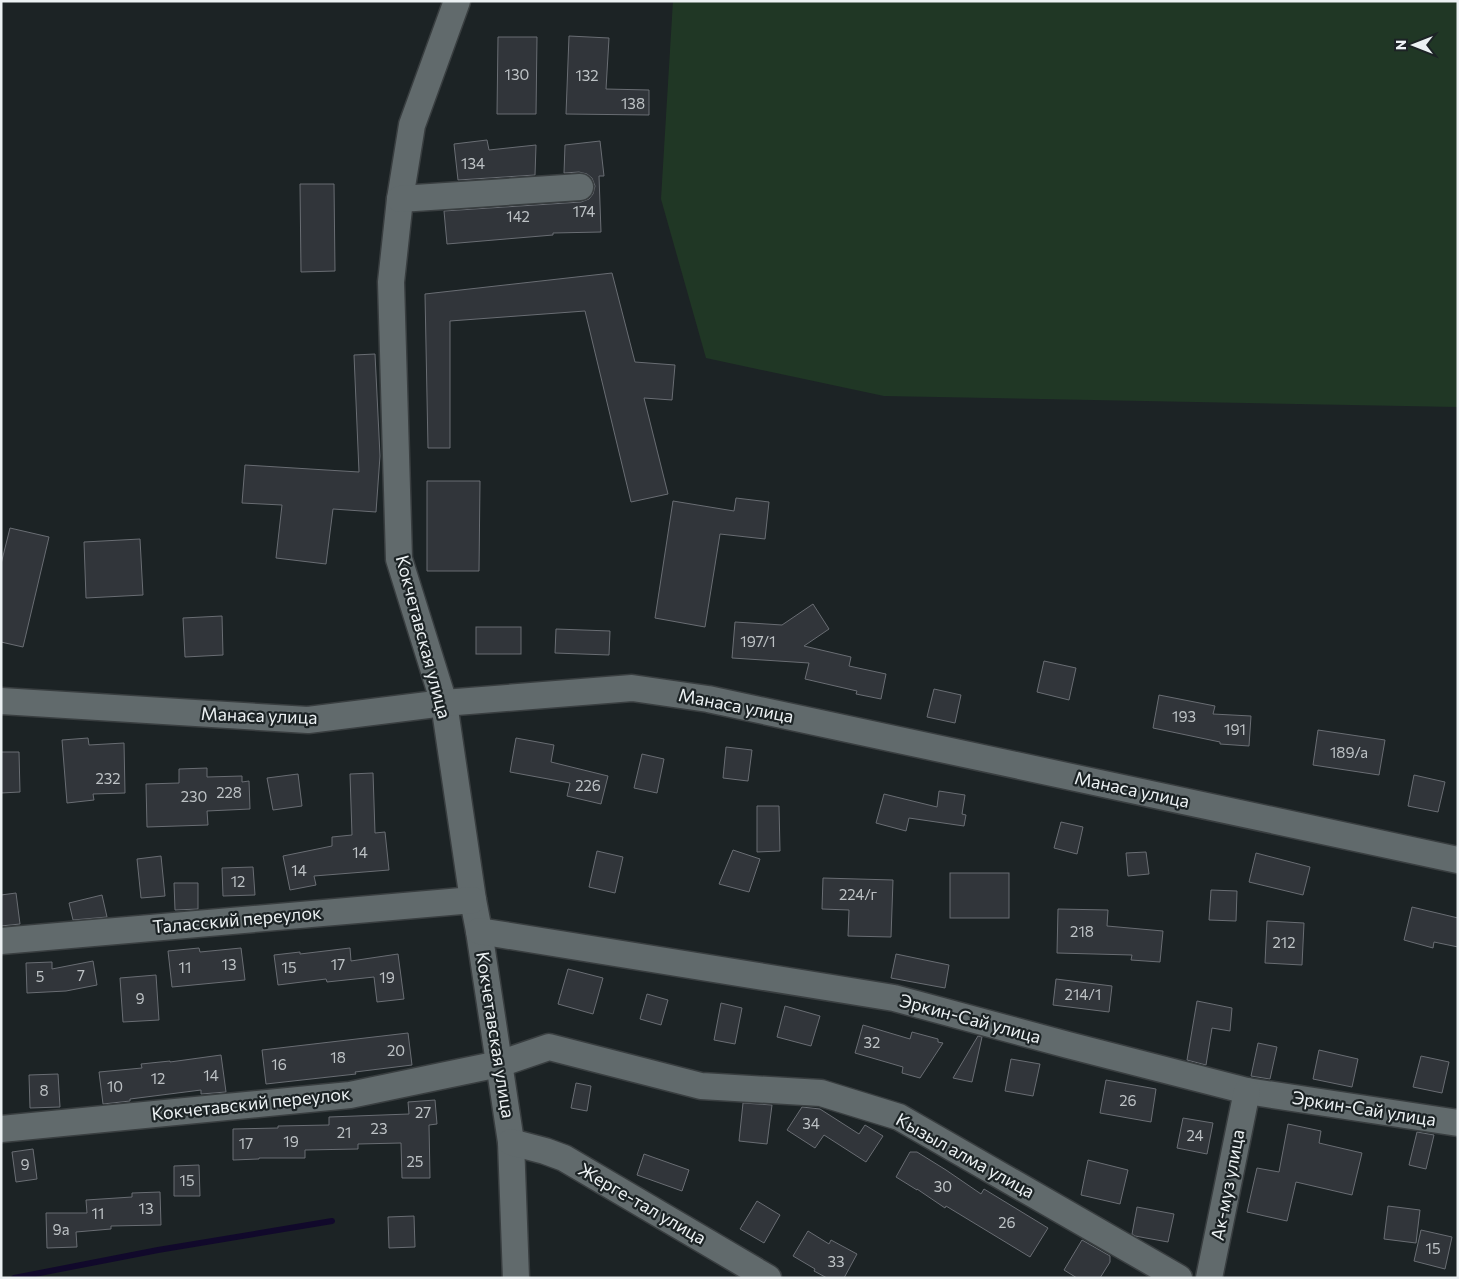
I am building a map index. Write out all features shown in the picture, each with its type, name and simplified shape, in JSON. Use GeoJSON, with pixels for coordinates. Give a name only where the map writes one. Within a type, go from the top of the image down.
{"type":"FeatureCollection","features":[{"type":"Feature","properties":{"kind":"street","name":"Кокчетавская улица"},"geometry":{"type":"LineString","coordinates":[[456,1],[412,125],[400,199],[391,282],[399,559],[444,703],[511,1142],[516,1278]]}},
{"type":"Feature","properties":{"kind":"street"},"geometry":{"type":"LineString","coordinates":[[400,199],[580,187]]}},
{"type":"Feature","properties":{"kind":"street","name":"Манаса улица"},"geometry":{"type":"LineString","coordinates":[[1,701],[308,720],[444,703],[632,688],[708,699],[1458,860]]}},
{"type":"Feature","properties":{"kind":"street","name":"Таласский переулок"},"geometry":{"type":"LineString","coordinates":[[1,941],[473,900]]}},
{"type":"Feature","properties":{"kind":"street","name":"Эркин-Сай улица"},"geometry":{"type":"LineString","coordinates":[[479,930],[894,998],[1247,1091],[1458,1123]]}},
{"type":"Feature","properties":{"kind":"street","name":"Кызыл алма улица"},"geometry":{"type":"LineString","coordinates":[[499,1064],[549,1047],[700,1086],[821,1093],[899,1117],[1180,1278]]}},
{"type":"Feature","properties":{"kind":"street","name":"Кокчетавский переулок"},"geometry":{"type":"LineString","coordinates":[[1,1128],[350,1095],[499,1064]]}},
{"type":"Feature","properties":{"kind":"street","name":"Ак-муз улица"},"geometry":{"type":"LineString","coordinates":[[1209,1278],[1247,1091]]}},
{"type":"Feature","properties":{"kind":"street","name":"Жерге-тал улица"},"geometry":{"type":"LineString","coordinates":[[511,1142],[564,1158],[768,1278]]}},
{"type":"Feature","properties":{"kind":"green space"},"geometry":{"type":"Polygon","coordinates":[[[673,1],[1458,1],[1458,407],[884,396],[706,358],[661,199],[673,1]]]}},
{"type":"Feature","properties":{"kind":"building"},"geometry":{"type":"Polygon","coordinates":[[[569,36],[609,38],[606,89],[649,90],[649,115],[566,114],[569,36]]]}},
{"type":"Feature","properties":{"kind":"building"},"geometry":{"type":"Polygon","coordinates":[[[498,37],[537,37],[536,114],[497,114],[498,37]]]}},
{"type":"Feature","properties":{"kind":"building"},"geometry":{"type":"Polygon","coordinates":[[[487,140],[489,150],[536,145],[535,175],[458,180],[454,144],[487,140]]]}},
{"type":"Feature","properties":{"kind":"building"},"geometry":{"type":"Polygon","coordinates":[[[600,141],[604,176],[599,176],[601,232],[553,233],[553,235],[447,244],[444,211],[581,202],[589,199],[593,194],[595,186],[592,178],[587,174],[579,172],[564,173],[565,145],[600,141]]]}},
{"type":"Feature","properties":{"kind":"building"},"geometry":{"type":"Polygon","coordinates":[[[300,184],[334,184],[335,271],[301,272],[300,184]]]}},
{"type":"Feature","properties":{"kind":"building"},"geometry":{"type":"Polygon","coordinates":[[[612,273],[635,362],[675,365],[672,400],[644,398],[668,494],[631,502],[585,311],[450,321],[450,448],[428,448],[425,294],[612,273]]]}},
{"type":"Feature","properties":{"kind":"building"},"geometry":{"type":"Polygon","coordinates":[[[375,354],[380,456],[376,512],[333,509],[326,564],[276,558],[282,505],[242,503],[245,465],[359,472],[354,355],[375,354]]]}},
{"type":"Feature","properties":{"kind":"building"},"geometry":{"type":"Polygon","coordinates":[[[427,481],[480,481],[479,571],[427,571],[427,481]]]}},
{"type":"Feature","properties":{"kind":"building"},"geometry":{"type":"Polygon","coordinates":[[[736,498],[769,502],[765,539],[720,534],[705,627],[655,618],[673,501],[734,511],[736,498]]]}},
{"type":"Feature","properties":{"kind":"building"},"geometry":{"type":"Polygon","coordinates":[[[10,528],[49,537],[23,647],[1,642],[1,564],[10,528]]]}},
{"type":"Feature","properties":{"kind":"building"},"geometry":{"type":"Polygon","coordinates":[[[140,539],[143,595],[86,598],[84,542],[140,539]]]}},
{"type":"Feature","properties":{"kind":"building"},"geometry":{"type":"Polygon","coordinates":[[[813,604],[829,629],[804,646],[851,657],[849,666],[886,674],[881,699],[856,694],[857,691],[805,679],[809,663],[732,658],[735,622],[782,625],[813,604]]]}},
{"type":"Feature","properties":{"kind":"building"},"geometry":{"type":"Polygon","coordinates":[[[222,616],[223,655],[185,657],[183,618],[222,616]]]}},
{"type":"Feature","properties":{"kind":"building"},"geometry":{"type":"Polygon","coordinates":[[[476,627],[521,627],[521,654],[476,654],[476,627]]]}},
{"type":"Feature","properties":{"kind":"building"},"geometry":{"type":"Polygon","coordinates":[[[556,629],[610,631],[609,655],[555,653],[556,629]]]}},
{"type":"Feature","properties":{"kind":"building"},"geometry":{"type":"Polygon","coordinates":[[[1044,661],[1076,668],[1069,700],[1037,692],[1044,661]]]}},
{"type":"Feature","properties":{"kind":"building"},"geometry":{"type":"Polygon","coordinates":[[[934,689],[961,695],[955,723],[927,717],[934,689]]]}},
{"type":"Feature","properties":{"kind":"building"},"geometry":{"type":"Polygon","coordinates":[[[1159,695],[1215,706],[1213,714],[1251,716],[1249,746],[1220,744],[1220,742],[1153,728],[1159,695]]]}},
{"type":"Feature","properties":{"kind":"building"},"geometry":{"type":"Polygon","coordinates":[[[1318,730],[1385,740],[1379,775],[1313,765],[1318,730]]]}},
{"type":"Feature","properties":{"kind":"building"},"geometry":{"type":"Polygon","coordinates":[[[88,738],[89,745],[124,743],[125,793],[93,794],[94,800],[67,803],[62,740],[88,738]]]}},
{"type":"Feature","properties":{"kind":"building"},"geometry":{"type":"Polygon","coordinates":[[[516,738],[554,745],[551,762],[608,776],[601,804],[567,796],[570,783],[510,772],[516,738]]]}},
{"type":"Feature","properties":{"kind":"building"},"geometry":{"type":"Polygon","coordinates":[[[726,747],[752,750],[748,781],[723,778],[726,747]]]}},
{"type":"Feature","properties":{"kind":"building"},"geometry":{"type":"Polygon","coordinates":[[[1,752],[19,752],[20,792],[1,793],[1,752]]]}},
{"type":"Feature","properties":{"kind":"building"},"geometry":{"type":"Polygon","coordinates":[[[642,754],[664,759],[657,793],[634,788],[642,754]]]}},
{"type":"Feature","properties":{"kind":"building"},"geometry":{"type":"Polygon","coordinates":[[[207,768],[207,777],[242,776],[242,782],[249,781],[250,809],[207,811],[208,825],[147,827],[146,784],[179,783],[179,769],[207,768]]]}},
{"type":"Feature","properties":{"kind":"building"},"geometry":{"type":"Polygon","coordinates":[[[373,773],[375,833],[385,832],[389,870],[314,876],[316,885],[290,890],[283,856],[332,846],[332,837],[352,835],[350,774],[373,773]]]}},
{"type":"Feature","properties":{"kind":"building"},"geometry":{"type":"Polygon","coordinates":[[[298,774],[302,806],[273,810],[267,778],[298,774]]]}},
{"type":"Feature","properties":{"kind":"building"},"geometry":{"type":"Polygon","coordinates":[[[1414,775],[1445,782],[1438,812],[1408,806],[1414,775]]]}},
{"type":"Feature","properties":{"kind":"building"},"geometry":{"type":"Polygon","coordinates":[[[939,791],[965,795],[962,814],[966,815],[964,826],[909,818],[906,831],[876,823],[884,794],[937,807],[939,791]]]}},
{"type":"Feature","properties":{"kind":"building"},"geometry":{"type":"Polygon","coordinates":[[[757,806],[779,806],[780,851],[757,852],[757,806]]]}},
{"type":"Feature","properties":{"kind":"building"},"geometry":{"type":"Polygon","coordinates":[[[1061,822],[1083,827],[1077,854],[1054,848],[1061,822]]]}},
{"type":"Feature","properties":{"kind":"building"},"geometry":{"type":"Polygon","coordinates":[[[733,850],[760,859],[749,892],[719,884],[733,850]]]}},
{"type":"Feature","properties":{"kind":"building"},"geometry":{"type":"Polygon","coordinates":[[[597,851],[623,857],[615,893],[589,887],[597,851]]]}},
{"type":"Feature","properties":{"kind":"building"},"geometry":{"type":"Polygon","coordinates":[[[1146,852],[1149,874],[1128,876],[1126,853],[1146,852]]]}},
{"type":"Feature","properties":{"kind":"building"},"geometry":{"type":"Polygon","coordinates":[[[1256,853],[1310,867],[1303,895],[1249,882],[1256,853]]]}},
{"type":"Feature","properties":{"kind":"building"},"geometry":{"type":"Polygon","coordinates":[[[161,856],[165,896],[141,898],[137,859],[161,856]]]}},
{"type":"Feature","properties":{"kind":"building"},"geometry":{"type":"Polygon","coordinates":[[[253,867],[255,895],[223,896],[222,868],[253,867]]]}},
{"type":"Feature","properties":{"kind":"building"},"geometry":{"type":"Polygon","coordinates":[[[950,873],[1009,873],[1009,918],[950,918],[950,873]]]}},
{"type":"Feature","properties":{"kind":"building"},"geometry":{"type":"Polygon","coordinates":[[[823,878],[893,880],[891,937],[848,936],[849,910],[822,909],[823,878]]]}},
{"type":"Feature","properties":{"kind":"building"},"geometry":{"type":"Polygon","coordinates":[[[174,883],[198,883],[198,909],[175,910],[174,883]]]}},
{"type":"Feature","properties":{"kind":"building"},"geometry":{"type":"Polygon","coordinates":[[[1211,890],[1237,891],[1236,921],[1209,920],[1211,890]]]}},
{"type":"Feature","properties":{"kind":"building"},"geometry":{"type":"Polygon","coordinates":[[[16,893],[20,924],[1,926],[1,895],[16,893]]]}},
{"type":"Feature","properties":{"kind":"building"},"geometry":{"type":"Polygon","coordinates":[[[102,895],[107,917],[73,920],[69,903],[102,895]]]}},
{"type":"Feature","properties":{"kind":"building"},"geometry":{"type":"Polygon","coordinates":[[[1412,907],[1458,918],[1458,947],[1434,942],[1433,948],[1404,940],[1412,907]]]}},
{"type":"Feature","properties":{"kind":"building"},"geometry":{"type":"Polygon","coordinates":[[[1058,909],[1108,910],[1107,926],[1163,931],[1160,962],[1131,960],[1132,955],[1057,953],[1058,909]]]}},
{"type":"Feature","properties":{"kind":"building"},"geometry":{"type":"Polygon","coordinates":[[[1267,921],[1304,923],[1302,965],[1265,963],[1267,921]]]}},
{"type":"Feature","properties":{"kind":"building"},"geometry":{"type":"Polygon","coordinates":[[[199,948],[200,952],[241,948],[245,980],[172,987],[168,951],[199,948]]]}},
{"type":"Feature","properties":{"kind":"building"},"geometry":{"type":"Polygon","coordinates":[[[350,948],[351,961],[398,954],[404,999],[377,1002],[374,977],[327,982],[326,979],[278,985],[274,955],[350,948]]]}},
{"type":"Feature","properties":{"kind":"building"},"geometry":{"type":"Polygon","coordinates":[[[896,954],[949,965],[945,988],[891,978],[896,954]]]}},
{"type":"Feature","properties":{"kind":"building"},"geometry":{"type":"Polygon","coordinates":[[[93,961],[97,985],[66,991],[27,993],[26,963],[52,962],[52,969],[93,961]]]}},
{"type":"Feature","properties":{"kind":"building"},"geometry":{"type":"Polygon","coordinates":[[[568,969],[603,978],[593,1014],[558,1004],[568,969]]]}},
{"type":"Feature","properties":{"kind":"building"},"geometry":{"type":"Polygon","coordinates":[[[156,975],[159,1020],[123,1022],[120,978],[156,975]]]}},
{"type":"Feature","properties":{"kind":"building"},"geometry":{"type":"Polygon","coordinates":[[[1056,979],[1112,986],[1109,1012],[1053,1005],[1056,979]]]}},
{"type":"Feature","properties":{"kind":"building"},"geometry":{"type":"Polygon","coordinates":[[[647,994],[668,1000],[661,1025],[640,1019],[647,994]]]}},
{"type":"Feature","properties":{"kind":"building"},"geometry":{"type":"Polygon","coordinates":[[[1197,1001],[1232,1008],[1230,1031],[1212,1028],[1206,1065],[1187,1060],[1197,1001]]]}},
{"type":"Feature","properties":{"kind":"building"},"geometry":{"type":"Polygon","coordinates":[[[721,1003],[742,1008],[735,1044],[714,1040],[721,1003]]]}},
{"type":"Feature","properties":{"kind":"building"},"geometry":{"type":"Polygon","coordinates":[[[785,1006],[820,1016],[811,1046],[777,1037],[785,1006]]]}},
{"type":"Feature","properties":{"kind":"building"},"geometry":{"type":"Polygon","coordinates":[[[863,1025],[910,1039],[912,1032],[938,1039],[938,1042],[943,1043],[920,1078],[902,1073],[903,1067],[855,1053],[863,1025]]]}},
{"type":"Feature","properties":{"kind":"building"},"geometry":{"type":"Polygon","coordinates":[[[408,1033],[412,1065],[355,1072],[356,1074],[266,1084],[262,1050],[408,1033]]]}},
{"type":"Feature","properties":{"kind":"building"},"geometry":{"type":"Polygon","coordinates":[[[978,1036],[982,1037],[972,1082],[953,1078],[978,1036]]]}},
{"type":"Feature","properties":{"kind":"building"},"geometry":{"type":"Polygon","coordinates":[[[1258,1043],[1277,1047],[1270,1079],[1251,1076],[1258,1043]]]}},
{"type":"Feature","properties":{"kind":"building"},"geometry":{"type":"Polygon","coordinates":[[[1319,1050],[1358,1059],[1352,1087],[1313,1079],[1319,1050]]]}},
{"type":"Feature","properties":{"kind":"building"},"geometry":{"type":"Polygon","coordinates":[[[221,1055],[226,1092],[201,1094],[201,1090],[103,1104],[99,1072],[142,1068],[141,1064],[221,1055]]]}},
{"type":"Feature","properties":{"kind":"building"},"geometry":{"type":"Polygon","coordinates":[[[1421,1056],[1449,1062],[1442,1093],[1413,1087],[1421,1056]]]}},
{"type":"Feature","properties":{"kind":"building"},"geometry":{"type":"Polygon","coordinates":[[[1011,1059],[1040,1064],[1033,1096],[1005,1091],[1011,1059]]]}},
{"type":"Feature","properties":{"kind":"building"},"geometry":{"type":"Polygon","coordinates":[[[58,1074],[60,1107],[30,1108],[29,1075],[58,1074]]]}},
{"type":"Feature","properties":{"kind":"building"},"geometry":{"type":"Polygon","coordinates":[[[1106,1080],[1156,1089],[1151,1122],[1100,1113],[1106,1080]]]}},
{"type":"Feature","properties":{"kind":"building"},"geometry":{"type":"Polygon","coordinates":[[[576,1083],[591,1086],[587,1111],[571,1108],[576,1083]]]}},
{"type":"Feature","properties":{"kind":"building"},"geometry":{"type":"Polygon","coordinates":[[[435,1100],[437,1124],[429,1125],[430,1178],[402,1178],[401,1143],[358,1144],[358,1149],[305,1150],[305,1158],[233,1160],[233,1129],[329,1125],[329,1117],[409,1114],[408,1102],[435,1100]]]}},
{"type":"Feature","properties":{"kind":"building"},"geometry":{"type":"Polygon","coordinates":[[[743,1103],[772,1105],[767,1144],[739,1141],[743,1103]]]}},
{"type":"Feature","properties":{"kind":"building"},"geometry":{"type":"Polygon","coordinates":[[[802,1107],[820,1109],[859,1134],[865,1125],[883,1136],[866,1162],[824,1135],[815,1148],[787,1130],[802,1107]]]}},
{"type":"Feature","properties":{"kind":"building"},"geometry":{"type":"Polygon","coordinates":[[[1183,1118],[1213,1123],[1207,1154],[1177,1148],[1183,1118]]]}},
{"type":"Feature","properties":{"kind":"building"},"geometry":{"type":"Polygon","coordinates":[[[1288,1124],[1321,1131],[1319,1143],[1362,1153],[1352,1195],[1296,1182],[1287,1221],[1247,1212],[1257,1168],[1279,1172],[1288,1124]]]}},
{"type":"Feature","properties":{"kind":"building"},"geometry":{"type":"Polygon","coordinates":[[[1417,1132],[1434,1135],[1426,1169],[1409,1165],[1417,1132]]]}},
{"type":"Feature","properties":{"kind":"building"},"geometry":{"type":"Polygon","coordinates":[[[33,1149],[37,1179],[16,1182],[12,1152],[33,1149]]]}},
{"type":"Feature","properties":{"kind":"building"},"geometry":{"type":"Polygon","coordinates":[[[910,1152],[917,1152],[981,1194],[984,1189],[1048,1228],[1030,1257],[896,1177],[910,1152]]]}},
{"type":"Feature","properties":{"kind":"building"},"geometry":{"type":"Polygon","coordinates":[[[644,1154],[689,1170],[682,1191],[637,1175],[644,1154]]]}},
{"type":"Feature","properties":{"kind":"building"},"geometry":{"type":"Polygon","coordinates":[[[1088,1160],[1128,1170],[1120,1204],[1081,1195],[1088,1160]]]}},
{"type":"Feature","properties":{"kind":"building"},"geometry":{"type":"Polygon","coordinates":[[[199,1165],[200,1196],[174,1196],[174,1166],[199,1165]]]}},
{"type":"Feature","properties":{"kind":"building"},"geometry":{"type":"Polygon","coordinates":[[[160,1192],[161,1225],[111,1226],[111,1229],[76,1232],[77,1247],[47,1248],[46,1213],[87,1213],[86,1200],[132,1197],[132,1193],[160,1192]]]}},
{"type":"Feature","properties":{"kind":"building"},"geometry":{"type":"Polygon","coordinates":[[[757,1201],[780,1215],[764,1243],[740,1229],[757,1201]]]}},
{"type":"Feature","properties":{"kind":"building"},"geometry":{"type":"Polygon","coordinates":[[[1388,1206],[1420,1210],[1416,1243],[1384,1239],[1388,1206]]]}},
{"type":"Feature","properties":{"kind":"building"},"geometry":{"type":"Polygon","coordinates":[[[1137,1207],[1174,1214],[1168,1242],[1132,1234],[1137,1207]]]}},
{"type":"Feature","properties":{"kind":"building"},"geometry":{"type":"Polygon","coordinates":[[[414,1216],[415,1247],[389,1248],[388,1217],[414,1216]]]}},
{"type":"Feature","properties":{"kind":"building"},"geometry":{"type":"Polygon","coordinates":[[[1421,1230],[1452,1237],[1445,1269],[1414,1261],[1421,1230]]]}},
{"type":"Feature","properties":{"kind":"building"},"geometry":{"type":"Polygon","coordinates":[[[808,1231],[829,1244],[831,1240],[857,1254],[844,1278],[827,1278],[793,1256],[808,1231]]]}},
{"type":"Feature","properties":{"kind":"building"},"geometry":{"type":"Polygon","coordinates":[[[1082,1240],[1110,1256],[1110,1262],[1100,1278],[1077,1278],[1064,1270],[1082,1240]]]}},
{"type":"Feature","properties":{"kind":"waterway"},"geometry":{"type":"LineString","coordinates":[[14,1278],[158,1250],[332,1221]]}}]}
